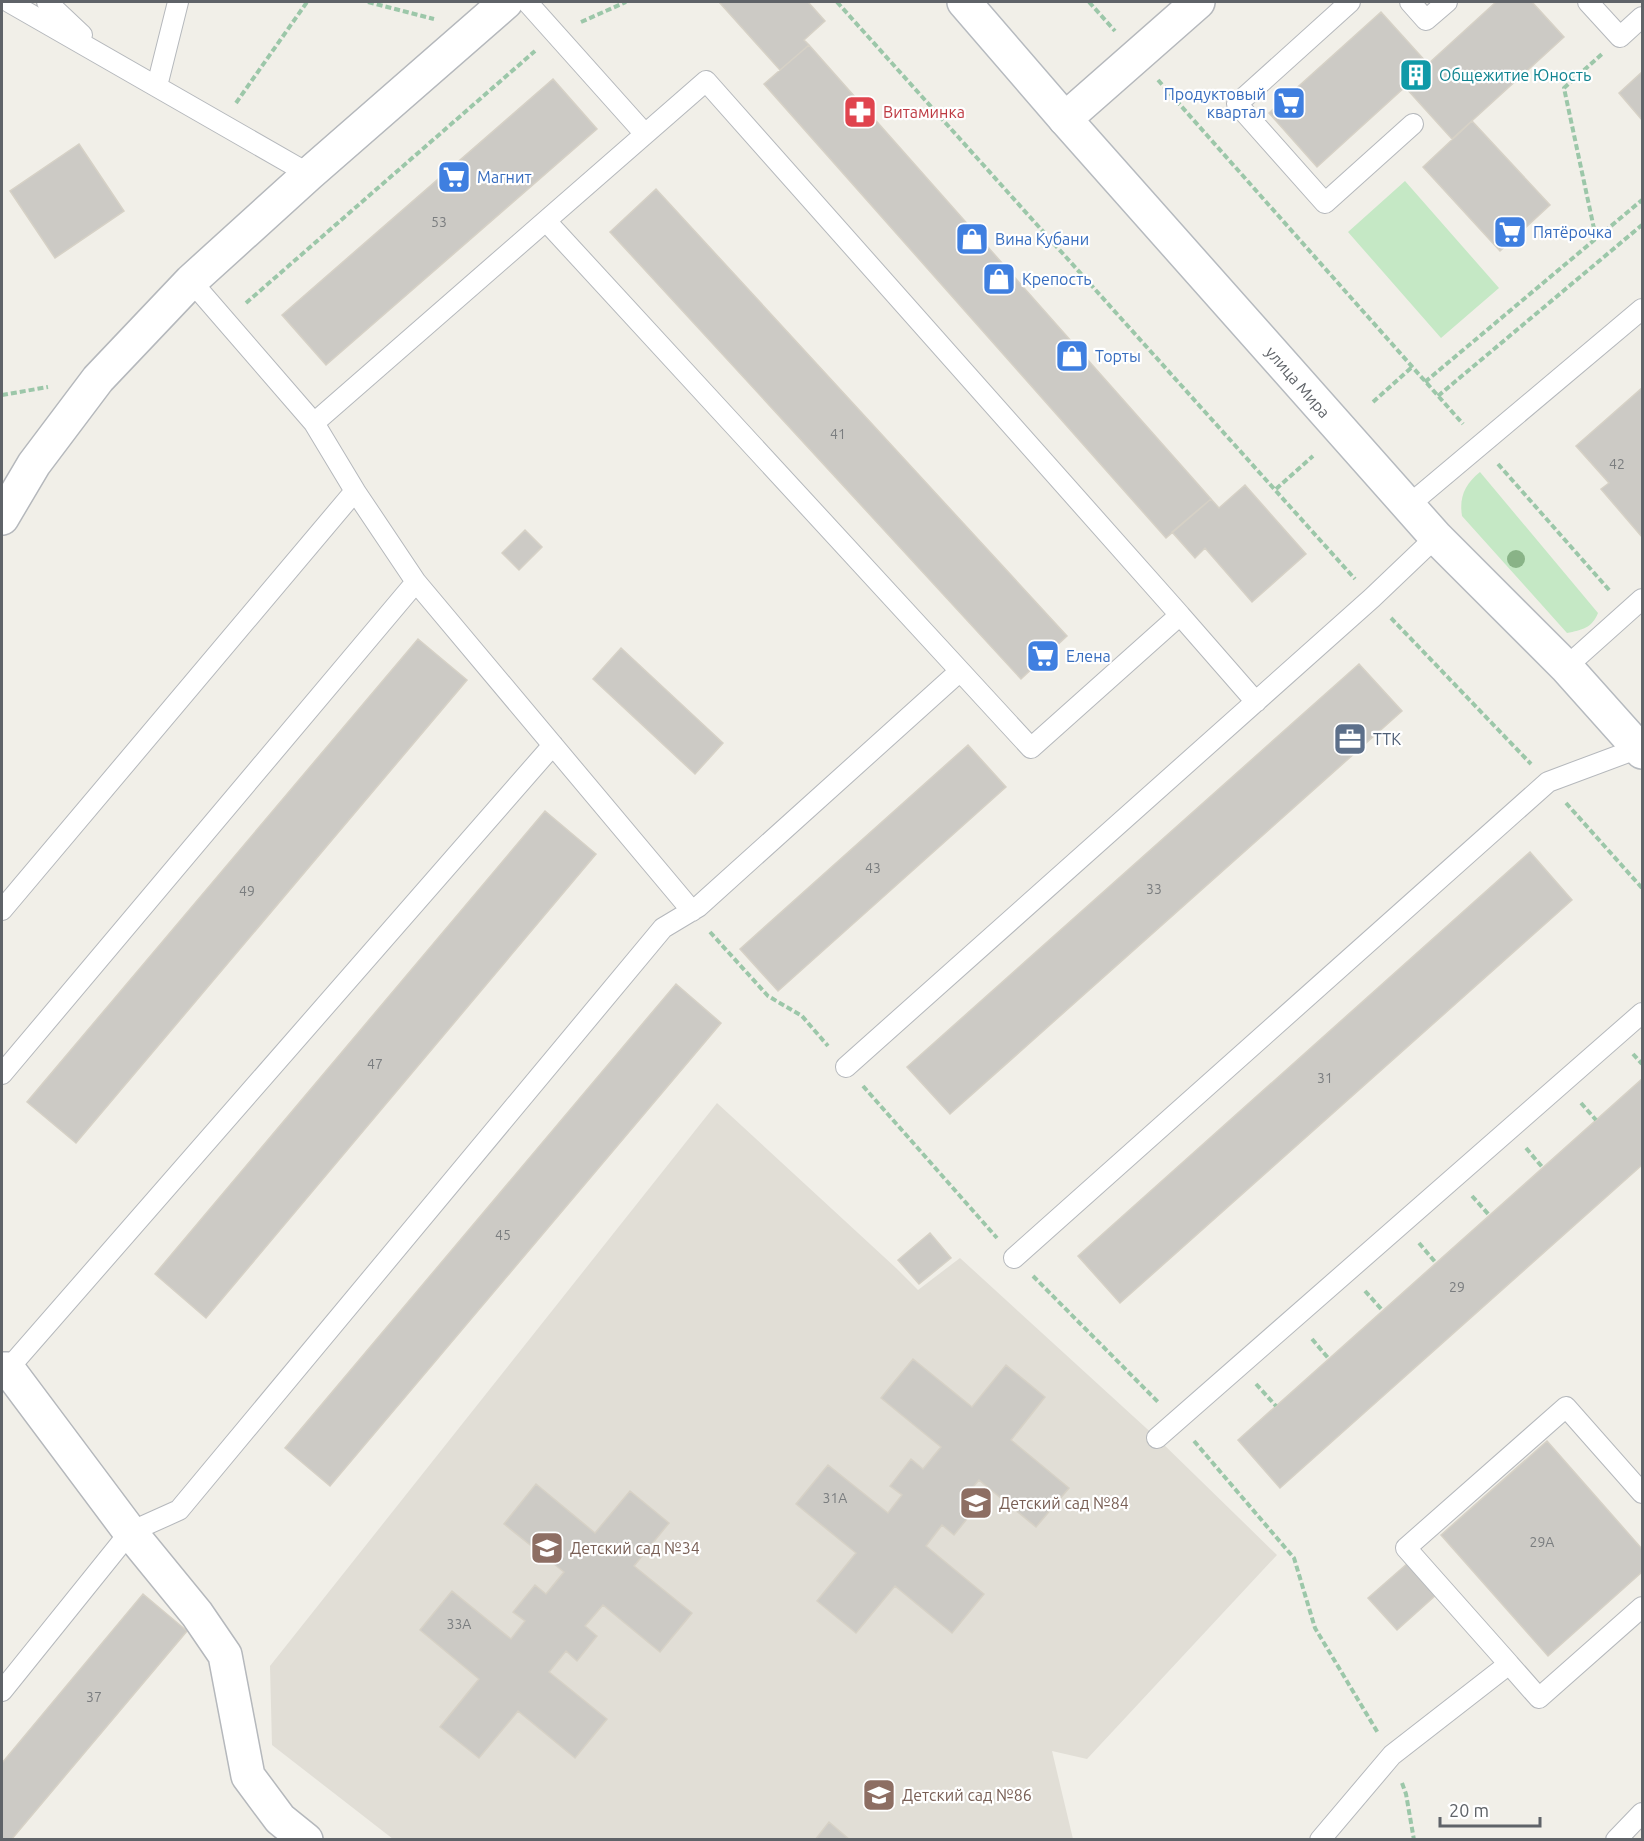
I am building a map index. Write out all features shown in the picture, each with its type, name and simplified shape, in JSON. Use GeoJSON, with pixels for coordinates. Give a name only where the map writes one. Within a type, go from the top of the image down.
{"type":"FeatureCollection","features":[{"type":"Feature","properties":{"kind":"street"},"geometry":{"type":"LineString","coordinates":[[2,518],[34,464],[98,379],[191,281],[309,174],[506,2]]}},
{"type":"Feature","properties":{"kind":"street","name":"улица Мира"},"geometry":{"type":"LineString","coordinates":[[964,2],[1436,537],[1566,667],[1641,750]]}},
{"type":"Feature","properties":{"kind":"street"},"geometry":{"type":"LineString","coordinates":[[1065,119],[1198,2]]}},
{"type":"Feature","properties":{"kind":"street"},"geometry":{"type":"LineString","coordinates":[[5,1369],[130,1532],[197,1614],[225,1655],[248,1776],[280,1819],[306,1839]]}},
{"type":"Feature","properties":{"kind":"lane"},"geometry":{"type":"LineString","coordinates":[[9,2],[309,174]]}},
{"type":"Feature","properties":{"kind":"lane"},"geometry":{"type":"LineString","coordinates":[[47,2],[104,56]]}},
{"type":"Feature","properties":{"kind":"lane"},"geometry":{"type":"LineString","coordinates":[[157,86],[178,2]]}},
{"type":"Feature","properties":{"kind":"lane"},"geometry":{"type":"LineString","coordinates":[[527,2],[645,134]]}},
{"type":"Feature","properties":{"kind":"lane"},"geometry":{"type":"LineString","coordinates":[[1350,2],[1237,104],[1325,203],[1413,124]]}},
{"type":"Feature","properties":{"kind":"lane"},"geometry":{"type":"LineString","coordinates":[[1410,2],[1426,20],[1447,2]]}},
{"type":"Feature","properties":{"kind":"lane"},"geometry":{"type":"LineString","coordinates":[[1588,2],[1620,37],[1642,17]]}},
{"type":"Feature","properties":{"kind":"lane"},"geometry":{"type":"LineString","coordinates":[[314,423],[706,81],[1256,702]]}},
{"type":"Feature","properties":{"kind":"lane"},"geometry":{"type":"LineString","coordinates":[[546,220],[1031,748],[1180,615]]}},
{"type":"Feature","properties":{"kind":"lane"},"geometry":{"type":"LineString","coordinates":[[191,281],[314,423],[354,491],[416,582],[692,911]]}},
{"type":"Feature","properties":{"kind":"lane"},"geometry":{"type":"LineString","coordinates":[[1408,506],[1642,309]]}},
{"type":"Feature","properties":{"kind":"lane"},"geometry":{"type":"LineString","coordinates":[[2,910],[354,491]]}},
{"type":"Feature","properties":{"kind":"lane"},"geometry":{"type":"LineString","coordinates":[[846,1067],[1372,598],[1436,537]]}},
{"type":"Feature","properties":{"kind":"lane"},"geometry":{"type":"LineString","coordinates":[[2,1074],[416,582]]}},
{"type":"Feature","properties":{"kind":"lane"},"geometry":{"type":"LineString","coordinates":[[1566,667],[1635,605]]}},
{"type":"Feature","properties":{"kind":"lane"},"geometry":{"type":"LineString","coordinates":[[2,1691],[130,1532],[179,1510],[663,928],[692,911],[960,671]]}},
{"type":"Feature","properties":{"kind":"lane"},"geometry":{"type":"LineString","coordinates":[[5,1369],[553,745]]}},
{"type":"Feature","properties":{"kind":"lane"},"geometry":{"type":"LineString","coordinates":[[1014,1258],[1548,782],[1641,750]]}},
{"type":"Feature","properties":{"kind":"lane"},"geometry":{"type":"LineString","coordinates":[[1157,1438],[1642,1013]]}},
{"type":"Feature","properties":{"kind":"lane"},"geometry":{"type":"LineString","coordinates":[[1642,1493],[1566,1407],[1406,1548],[1539,1698],[1642,1606]]}},
{"type":"Feature","properties":{"kind":"lane"},"geometry":{"type":"LineString","coordinates":[[1320,1839],[1392,1755],[1509,1664]]}},
{"type":"Feature","properties":{"kind":"lane"},"geometry":{"type":"LineString","coordinates":[[1616,1839],[1642,1813]]}},
{"type":"Feature","properties":{"kind":"path"},"geometry":{"type":"LineString","coordinates":[[222,123],[307,2]]}},
{"type":"Feature","properties":{"kind":"path"},"geometry":{"type":"LineString","coordinates":[[368,2],[474,30]]}},
{"type":"Feature","properties":{"kind":"path"},"geometry":{"type":"LineString","coordinates":[[225,321],[555,33],[626,2]]}},
{"type":"Feature","properties":{"kind":"path"},"geometry":{"type":"LineString","coordinates":[[837,2],[1372,598],[1548,782],[1642,888]]}},
{"type":"Feature","properties":{"kind":"path"},"geometry":{"type":"LineString","coordinates":[[1089,2],[1481,445],[1635,605]]}},
{"type":"Feature","properties":{"kind":"path"},"geometry":{"type":"LineString","coordinates":[[1596,238],[1564,88],[1620,37]]}},
{"type":"Feature","properties":{"kind":"path"},"geometry":{"type":"LineString","coordinates":[[1425,382],[1642,200]]}},
{"type":"Feature","properties":{"kind":"path"},"geometry":{"type":"LineString","coordinates":[[1438,396],[1642,225]]}},
{"type":"Feature","properties":{"kind":"path"},"geometry":{"type":"LineString","coordinates":[[1373,402],[1412,367]]}},
{"type":"Feature","properties":{"kind":"path"},"geometry":{"type":"LineString","coordinates":[[1276,489],[1313,456]]}},
{"type":"Feature","properties":{"kind":"path"},"geometry":{"type":"LineString","coordinates":[[692,911],[768,996],[802,1016],[1014,1258],[1177,1421],[1294,1558],[1315,1628],[1392,1755],[1406,1794],[1414,1839]]}},
{"type":"Feature","properties":{"kind":"shaded area"},"geometry":{"type":"Polygon","coordinates":[[[717,1103],[918,1290],[960,1258],[1157,1438],[1277,1555],[1087,1759],[1052,1751],[1073,1839],[393,1839],[272,1745],[270,1666],[717,1103]]]}},
{"type":"Feature","properties":{"kind":"green space"},"geometry":{"type":"Polygon","coordinates":[[[1405,181],[1499,288],[1441,338],[1348,232],[1405,181]]]}},
{"type":"Feature","properties":{"kind":"green space"},"geometry":{"type":"Polygon","coordinates":[[[1480,472],[1598,613],[1590,625],[1567,633],[1462,516],[1461,503],[1464,491],[1470,481],[1480,472]]]}},
{"type":"Feature","properties":{"kind":"building"},"geometry":{"type":"Polygon","coordinates":[[[719,2],[808,2],[825,21],[804,40],[809,45],[780,70],[719,2]]]}},
{"type":"Feature","properties":{"kind":"building","name":"Общежитие Юность"},"geometry":{"type":"Polygon","coordinates":[[[1496,2],[1532,2],[1564,37],[1452,139],[1405,87],[1317,167],[1269,113],[1381,12],[1428,64],[1496,2]]]}},
{"type":"Feature","properties":{"kind":"building"},"geometry":{"type":"Polygon","coordinates":[[[809,45],[1211,499],[1166,538],[764,84],[809,45]]]}},
{"type":"Feature","properties":{"kind":"building"},"geometry":{"type":"Polygon","coordinates":[[[1642,72],[1642,120],[1619,93],[1642,72]]]}},
{"type":"Feature","properties":{"kind":"building"},"geometry":{"type":"Polygon","coordinates":[[[553,79],[597,129],[326,365],[282,315],[553,79]]]}},
{"type":"Feature","properties":{"kind":"building"},"geometry":{"type":"Polygon","coordinates":[[[1472,121],[1550,205],[1500,251],[1423,167],[1472,121]]]}},
{"type":"Feature","properties":{"kind":"building"},"geometry":{"type":"Polygon","coordinates":[[[79,144],[124,211],[55,258],[10,191],[79,144]]]}},
{"type":"Feature","properties":{"kind":"building"},"geometry":{"type":"Polygon","coordinates":[[[656,189],[1067,636],[1021,679],[610,232],[656,189]]]}},
{"type":"Feature","properties":{"kind":"building"},"geometry":{"type":"Polygon","coordinates":[[[1642,388],[1642,537],[1601,489],[1609,483],[1576,446],[1642,388]]]}},
{"type":"Feature","properties":{"kind":"building"},"geometry":{"type":"Polygon","coordinates":[[[1245,485],[1306,554],[1252,602],[1205,548],[1195,558],[1172,532],[1211,499],[1219,508],[1245,485]]]}},
{"type":"Feature","properties":{"kind":"building"},"geometry":{"type":"Polygon","coordinates":[[[525,530],[542,547],[519,570],[502,553],[525,530]]]}},
{"type":"Feature","properties":{"kind":"building"},"geometry":{"type":"Polygon","coordinates":[[[418,639],[467,680],[76,1143],[27,1102],[418,639]]]}},
{"type":"Feature","properties":{"kind":"building"},"geometry":{"type":"Polygon","coordinates":[[[621,648],[723,743],[695,774],[593,679],[621,648]]]}},
{"type":"Feature","properties":{"kind":"building"},"geometry":{"type":"Polygon","coordinates":[[[1359,664],[1402,711],[950,1114],[907,1067],[1359,664]]]}},
{"type":"Feature","properties":{"kind":"building"},"geometry":{"type":"Polygon","coordinates":[[[968,745],[1006,787],[778,991],[740,949],[968,745]]]}},
{"type":"Feature","properties":{"kind":"building"},"geometry":{"type":"Polygon","coordinates":[[[545,811],[596,854],[206,1318],[155,1274],[545,811]]]}},
{"type":"Feature","properties":{"kind":"building"},"geometry":{"type":"Polygon","coordinates":[[[1530,852],[1572,900],[1120,1303],[1078,1256],[1530,852]]]}},
{"type":"Feature","properties":{"kind":"building"},"geometry":{"type":"Polygon","coordinates":[[[676,984],[721,1023],[330,1486],[285,1448],[676,984]]]}},
{"type":"Feature","properties":{"kind":"building"},"geometry":{"type":"Polygon","coordinates":[[[1642,1079],[1642,1165],[1280,1488],[1238,1440],[1642,1079]]]}},
{"type":"Feature","properties":{"kind":"building"},"geometry":{"type":"Polygon","coordinates":[[[930,1233],[951,1258],[919,1284],[898,1260],[930,1233]]]}},
{"type":"Feature","properties":{"kind":"building"},"geometry":{"type":"Polygon","coordinates":[[[913,1359],[972,1407],[1006,1365],[1045,1397],[1011,1440],[1069,1488],[1036,1527],[979,1480],[962,1500],[974,1510],[954,1535],[942,1525],[926,1546],[984,1594],[952,1633],[895,1586],[856,1633],[817,1601],[856,1553],[796,1504],[828,1465],[888,1513],[902,1495],[890,1486],[911,1459],[923,1469],[941,1447],[881,1398],[913,1359]]]}},
{"type":"Feature","properties":{"kind":"building"},"geometry":{"type":"Polygon","coordinates":[[[1547,1441],[1642,1549],[1642,1572],[1548,1656],[1441,1535],[1547,1441]]]}},
{"type":"Feature","properties":{"kind":"building"},"geometry":{"type":"Polygon","coordinates":[[[536,1484],[595,1533],[630,1491],[669,1523],[634,1566],[692,1613],[660,1652],[603,1605],[585,1626],[597,1636],[577,1661],[566,1651],[549,1672],[607,1719],[575,1758],[518,1711],[479,1758],[440,1727],[479,1679],[420,1630],[452,1591],[511,1639],[525,1621],[513,1612],[535,1585],[546,1594],[564,1572],[504,1524],[536,1484]]]}},
{"type":"Feature","properties":{"kind":"building"},"geometry":{"type":"Polygon","coordinates":[[[1408,1563],[1436,1595],[1397,1630],[1368,1598],[1408,1563]]]}},
{"type":"Feature","properties":{"kind":"building"},"geometry":{"type":"Polygon","coordinates":[[[143,1594],[187,1631],[11,1840],[2,1840],[2,1763],[143,1594]]]}},
{"type":"Feature","properties":{"kind":"building"},"geometry":{"type":"Polygon","coordinates":[[[829,1822],[850,1840],[815,1840],[829,1822]]]}},
{"type":"Feature","properties":{"kind":"place","name":"Общежитие Юность"},"geometry":{"type":"Point","coordinates":[1416,75]}},
{"type":"Feature","properties":{"kind":"place","name":"Продуктовый квартал"},"geometry":{"type":"Point","coordinates":[1289,103]}},
{"type":"Feature","properties":{"kind":"place","name":"Витаминка"},"geometry":{"type":"Point","coordinates":[860,112]}},
{"type":"Feature","properties":{"kind":"place","name":"Магнит"},"geometry":{"type":"Point","coordinates":[454,177]}},
{"type":"Feature","properties":{"kind":"place","name":"Пятёрочка"},"geometry":{"type":"Point","coordinates":[1510,232]}},
{"type":"Feature","properties":{"kind":"place","name":"Вина Кубани"},"geometry":{"type":"Point","coordinates":[972,239]}},
{"type":"Feature","properties":{"kind":"place","name":"Крепость"},"geometry":{"type":"Point","coordinates":[999,279]}},
{"type":"Feature","properties":{"kind":"place","name":"Торты"},"geometry":{"type":"Point","coordinates":[1072,356]}},
{"type":"Feature","properties":{"kind":"place","name":"Елена"},"geometry":{"type":"Point","coordinates":[1043,656]}},
{"type":"Feature","properties":{"kind":"place","name":"ТТК"},"geometry":{"type":"Point","coordinates":[1350,739]}},
{"type":"Feature","properties":{"kind":"place","name":"Детский сад №84"},"geometry":{"type":"Point","coordinates":[976,1503]}},
{"type":"Feature","properties":{"kind":"place","name":"Детский сад №34"},"geometry":{"type":"Point","coordinates":[547,1548]}},
{"type":"Feature","properties":{"kind":"place","name":"Детский сад №86"},"geometry":{"type":"Point","coordinates":[879,1795]}}]}
